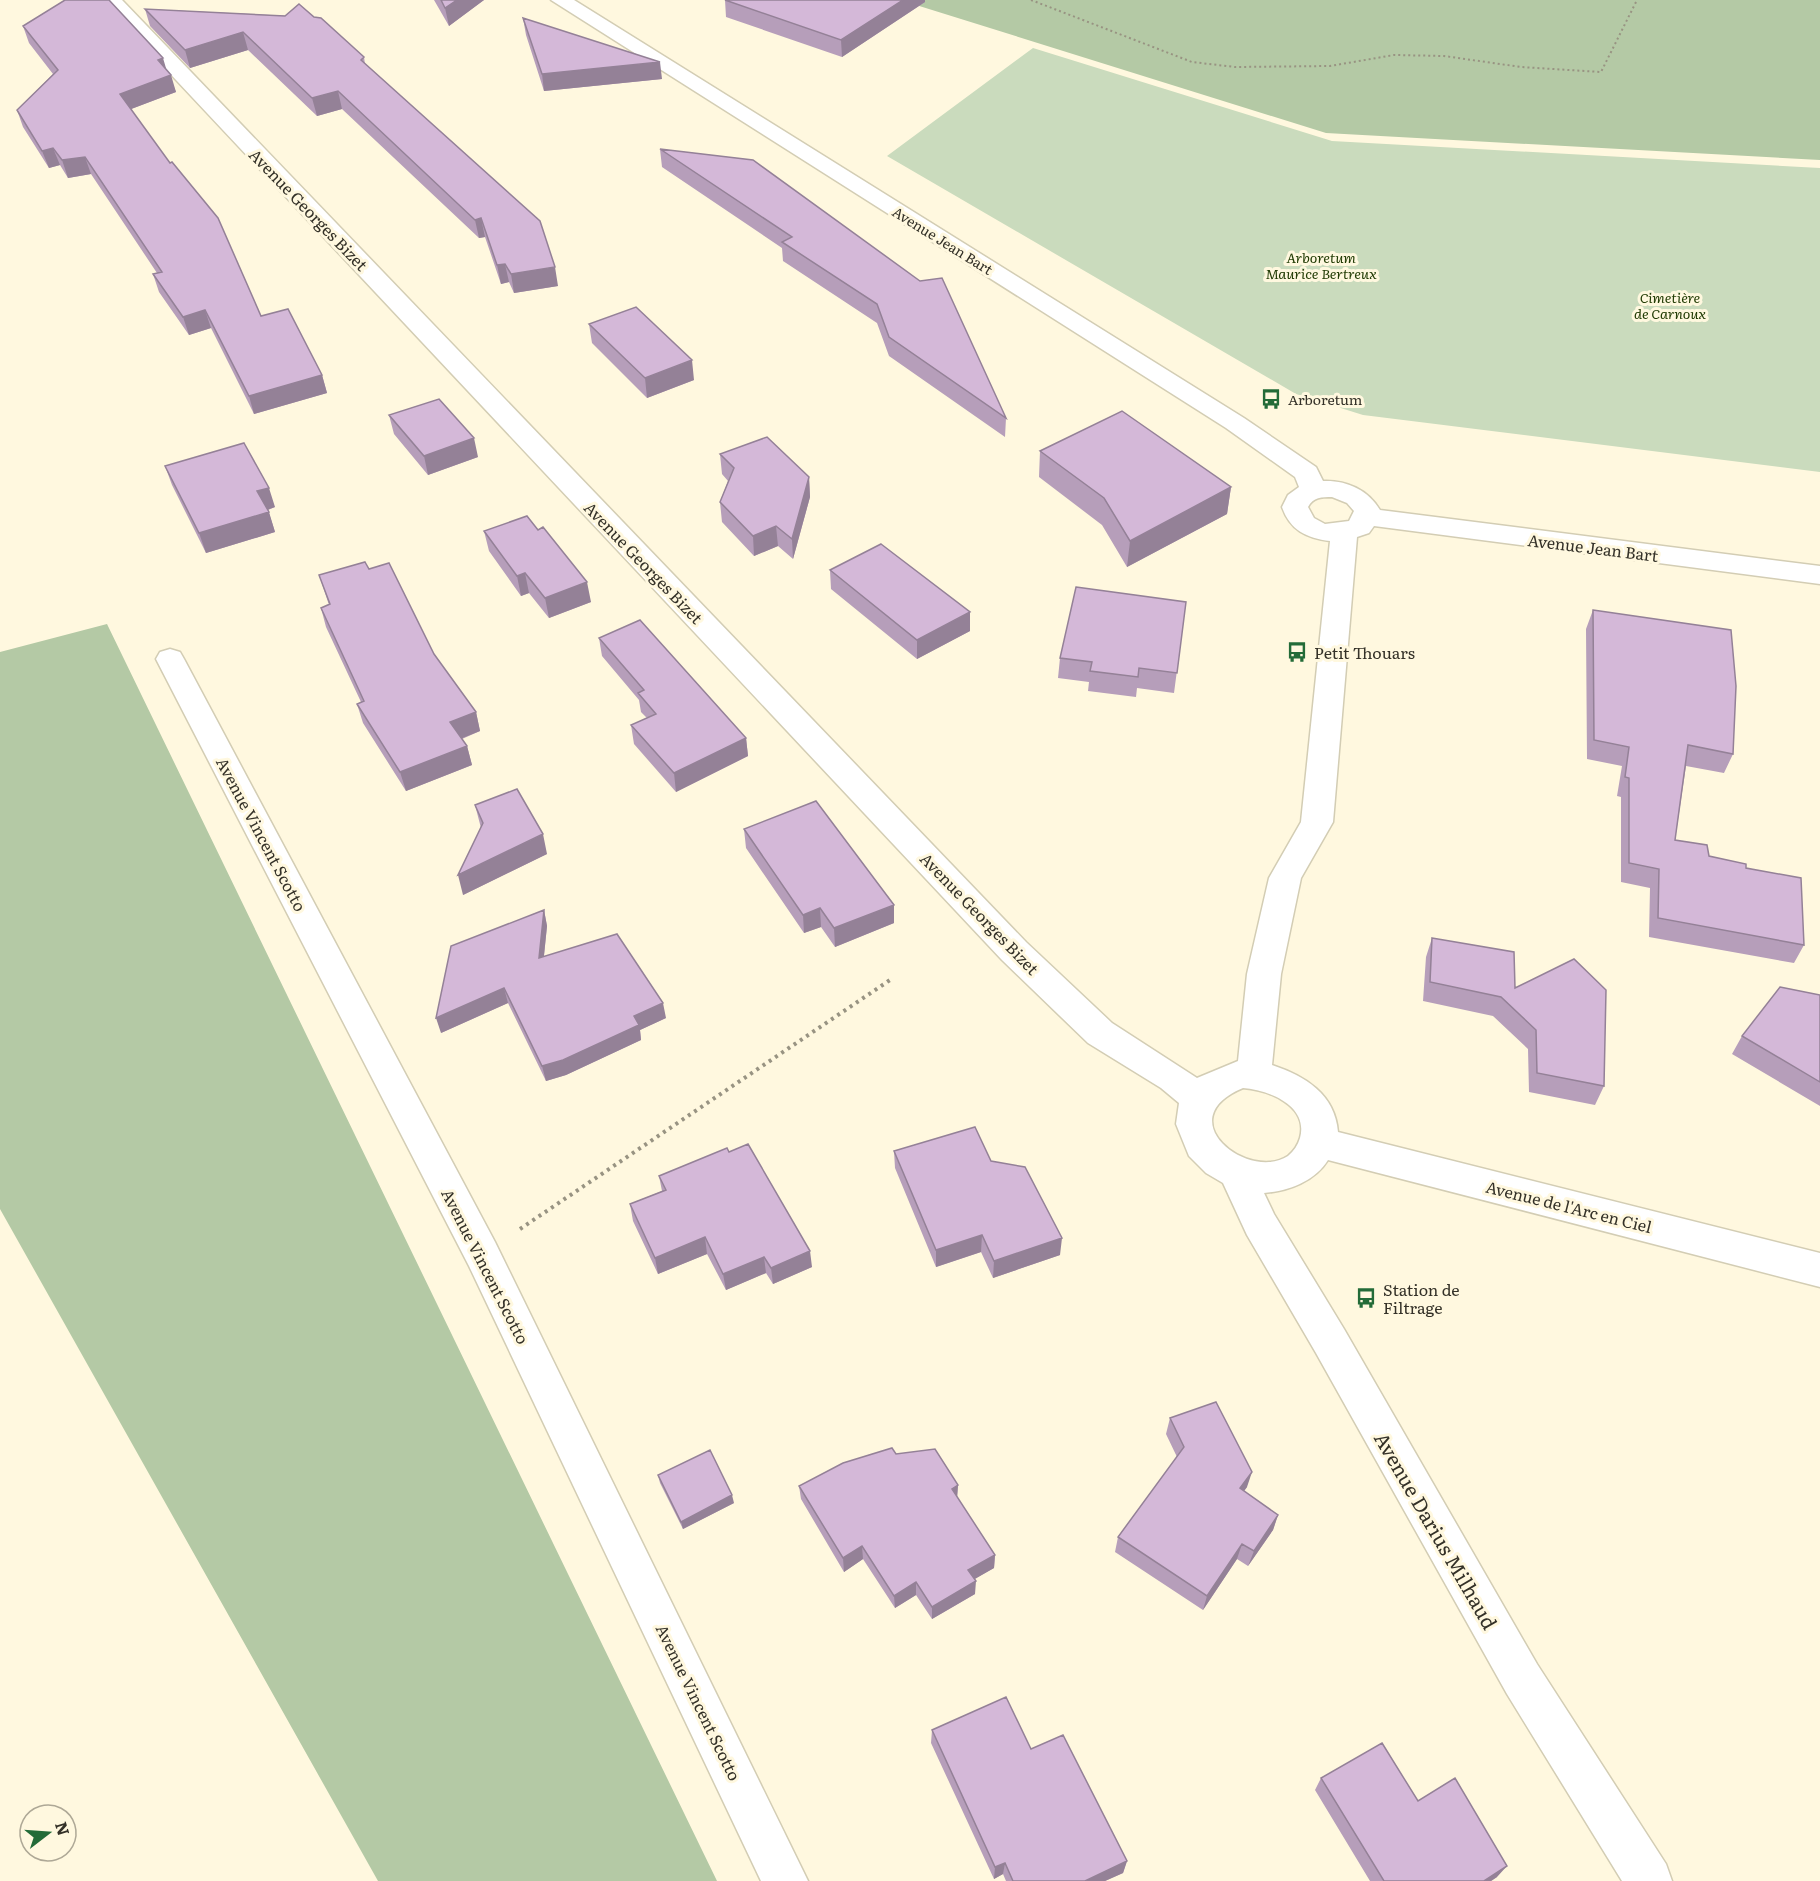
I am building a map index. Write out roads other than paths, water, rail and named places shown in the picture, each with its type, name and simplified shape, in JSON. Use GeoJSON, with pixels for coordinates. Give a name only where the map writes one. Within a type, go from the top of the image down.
{"type":"FeatureCollection","features":[{"type":"Feature","properties":{"kind":"street","name":"Avenue Georges Bizet"},"geometry":{"type":"LineString","coordinates":[[111,0],[1014,951],[1100,1033],[1173,1078],[1199,1099]]}},
{"type":"Feature","properties":{"kind":"street","name":"Avenue Jean Bart"},"geometry":{"type":"LineString","coordinates":[[561,0],[1235,423],[1306,473],[1312,490],[1297,500],[1296,514],[1301,521],[1320,531],[1355,525],[1820,575]]}},
{"type":"Feature","properties":{"kind":"street"},"geometry":{"type":"LineString","coordinates":[[1254,1074],[1264,974],[1285,878],[1317,822],[1355,525],[1367,510],[1363,503],[1346,492],[1335,489],[1312,490]]}},
{"type":"Feature","properties":{"kind":"street","name":"Avenue Vincent Scotto"},"geometry":{"type":"LineString","coordinates":[[170,659],[482,1254],[785,1881]]}},
{"type":"Feature","properties":{"kind":"street"},"geometry":{"type":"LineString","coordinates":[[1241,1074],[1254,1074],[1290,1086],[1304,1097],[1316,1119],[1318,1142],[1311,1158],[1297,1170],[1279,1176],[1257,1178],[1237,1173],[1214,1160],[1198,1140],[1193,1119],[1199,1099],[1216,1082],[1241,1074]]}},
{"type":"Feature","properties":{"kind":"street","name":"Avenue de l'Arc en Ciel"},"geometry":{"type":"LineString","coordinates":[[1318,1142],[1820,1270]]}},
{"type":"Feature","properties":{"kind":"street","name":"Avenue Darius Milhaud"},"geometry":{"type":"LineString","coordinates":[[1237,1173],[1260,1224],[1330,1341],[1522,1679],[1649,1881]]}},
{"type":"Feature","properties":{"kind":"place","name":"Arboretum"},"geometry":{"type":"Point","coordinates":[1271,399]}},
{"type":"Feature","properties":{"kind":"place","name":"Petit Thouars"},"geometry":{"type":"Point","coordinates":[1297,652]}},
{"type":"Feature","properties":{"kind":"place","name":"Station de Filtrage"},"geometry":{"type":"Point","coordinates":[1366,1298]}},
{"type":"Feature","properties":{"kind":"park label","name":"Arboretum Maurice Bertreux"},"geometry":{"type":"Point","coordinates":[1321,266]}},
{"type":"Feature","properties":{"kind":"park label","name":"Cimetière de Carnoux"},"geometry":{"type":"Point","coordinates":[1670,306]}}]}
